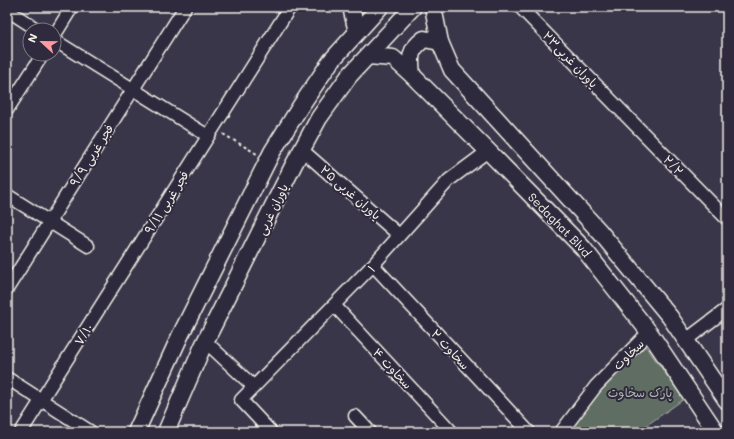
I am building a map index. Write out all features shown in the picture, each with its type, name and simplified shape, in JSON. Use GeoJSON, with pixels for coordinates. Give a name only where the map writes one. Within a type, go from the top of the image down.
{"type":"FeatureCollection","features":[{"type":"Feature","properties":{"kind":"main road"},"geometry":{"type":"LineString","coordinates":[[351,7],[358,32]]}},
{"type":"Feature","properties":{"kind":"main road","name":"یاوران غربی"},"geometry":{"type":"LineString","coordinates":[[136,432],[180,336],[268,161],[300,107],[331,62],[380,7]]}},
{"type":"Feature","properties":{"kind":"main road","name":"یاوران غربی"},"geometry":{"type":"LineString","coordinates":[[166,432],[206,342],[302,150],[320,118],[349,76],[413,7]]}},
{"type":"Feature","properties":{"kind":"main road","name":"Sedaghat Blvd"},"geometry":{"type":"LineString","coordinates":[[433,7],[434,19],[440,42],[452,70],[600,232],[670,317],[727,401]]}},
{"type":"Feature","properties":{"kind":"main road"},"geometry":{"type":"LineString","coordinates":[[412,75],[410,60],[414,46],[424,39],[440,42]]}},
{"type":"Feature","properties":{"kind":"main road","name":"Sedaghat Blvd"},"geometry":{"type":"LineString","coordinates":[[368,56],[393,58],[412,75],[582,248],[649,332],[716,432]]}},
{"type":"Feature","properties":{"kind":"main road"},"geometry":{"type":"LineString","coordinates":[[218,262],[240,273]]}},
{"type":"Feature","properties":{"kind":"street"},"geometry":{"type":"LineString","coordinates":[[62,23],[72,7]]}},
{"type":"Feature","properties":{"kind":"street","name":"۹/۹ فجر غربی"},"geometry":{"type":"LineString","coordinates":[[7,289],[185,7]]}},
{"type":"Feature","properties":{"kind":"street","name":"۹/۱۱ فجر غربی"},"geometry":{"type":"LineString","coordinates":[[125,268],[290,7]]}},
{"type":"Feature","properties":{"kind":"street","name":"یاوران غربی۲۳"},"geometry":{"type":"LineString","coordinates":[[520,7],[622,111]]}},
{"type":"Feature","properties":{"kind":"street"},"geometry":{"type":"LineString","coordinates":[[7,10],[26,22]]}},
{"type":"Feature","properties":{"kind":"street"},"geometry":{"type":"LineString","coordinates":[[62,45],[133,89],[211,132]]}},
{"type":"Feature","properties":{"kind":"street"},"geometry":{"type":"LineString","coordinates":[[7,110],[37,62]]}},
{"type":"Feature","properties":{"kind":"street","name":"۲/۲"},"geometry":{"type":"LineString","coordinates":[[622,111],[727,219]]}},
{"type":"Feature","properties":{"kind":"street","name":"یاوران غربی ۲۵"},"geometry":{"type":"LineString","coordinates":[[302,150],[399,235]]}},
{"type":"Feature","properties":{"kind":"street","name":"۱"},"geometry":{"type":"LineString","coordinates":[[271,432],[241,400],[373,265],[449,180],[488,151]]}},
{"type":"Feature","properties":{"kind":"street"},"geometry":{"type":"LineString","coordinates":[[7,195],[88,246]]}},
{"type":"Feature","properties":{"kind":"street","name":"سخاوت ۲"},"geometry":{"type":"LineString","coordinates":[[373,265],[529,432]]}},
{"type":"Feature","properties":{"kind":"street","name":"۷/۱۰"},"geometry":{"type":"LineString","coordinates":[[21,432],[125,268]]}},
{"type":"Feature","properties":{"kind":"street","name":"سخاوت ۴"},"geometry":{"type":"LineString","coordinates":[[334,304],[452,432]]}},
{"type":"Feature","properties":{"kind":"street"},"geometry":{"type":"LineString","coordinates":[[686,340],[727,309]]}},
{"type":"Feature","properties":{"kind":"street","name":"سخاوت"},"geometry":{"type":"LineString","coordinates":[[561,432],[596,386],[649,332]]}},
{"type":"Feature","properties":{"kind":"street"},"geometry":{"type":"LineString","coordinates":[[206,342],[254,387]]}},
{"type":"Feature","properties":{"kind":"street"},"geometry":{"type":"LineString","coordinates":[[7,378],[91,432]]}},
{"type":"Feature","properties":{"kind":"street"},"geometry":{"type":"LineString","coordinates":[[354,416],[370,432]]}},
{"type":"Feature","properties":{"kind":"path"},"geometry":{"type":"LineString","coordinates":[[211,132],[268,161]]}},
{"type":"Feature","properties":{"kind":"green space","name":"پارک سخاوت"},"geometry":{"type":"Polygon","coordinates":[[[644,344],[684,399],[637,432],[566,432],[600,390],[644,344]]]}}]}
